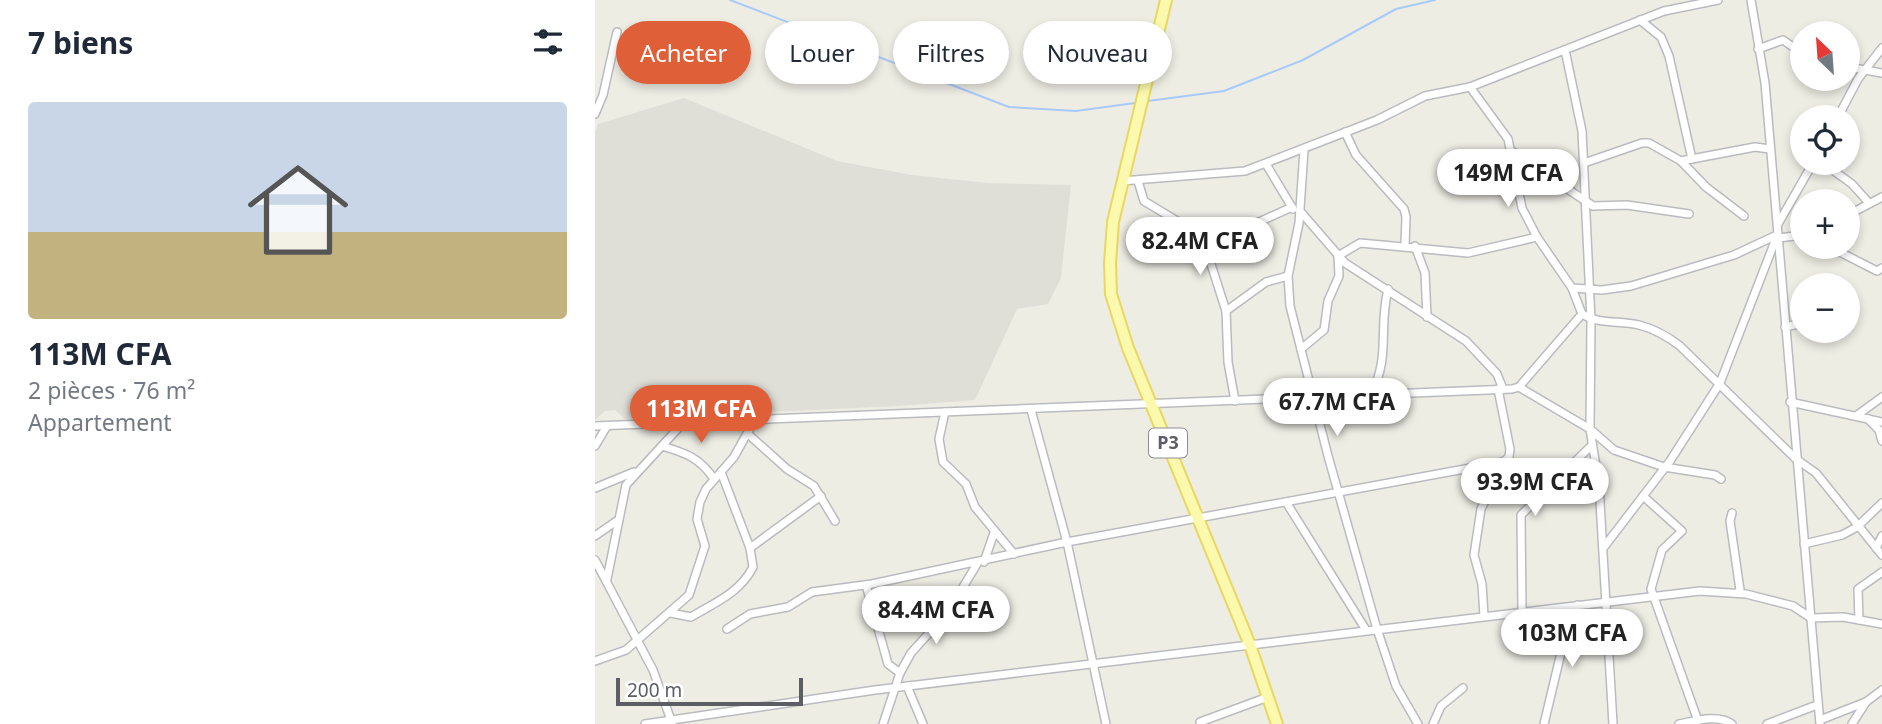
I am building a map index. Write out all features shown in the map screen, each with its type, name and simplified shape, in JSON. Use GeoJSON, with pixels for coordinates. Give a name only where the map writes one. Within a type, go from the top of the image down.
{"type":"FeatureCollection","features":[{"type":"Feature","properties":{"kind":"main road","name":"P3"},"geometry":{"type":"LineString","coordinates":[[1166,0],[1122,181],[1109,263],[1111,294],[1121,329],[1250,645],[1277,724]]}},
{"type":"Feature","properties":{"kind":"street"},"geometry":{"type":"LineString","coordinates":[[1122,181],[1222,175],[1266,164],[1425,96],[1470,87],[1640,20],[1718,0]]}},
{"type":"Feature","properties":{"kind":"street"},"geometry":{"type":"LineString","coordinates":[[1751,0],[1765,83],[1790,402],[1820,722],[1866,702],[1882,690]]}},
{"type":"Feature","properties":{"kind":"street"},"geometry":{"type":"LineString","coordinates":[[1640,20],[1661,37],[1669,56],[1692,159]]}},
{"type":"Feature","properties":{"kind":"street"},"geometry":{"type":"LineString","coordinates":[[595,114],[603,95],[616,36]]}},
{"type":"Feature","properties":{"kind":"street"},"geometry":{"type":"LineString","coordinates":[[1758,49],[1777,40],[1783,40],[1790,45]]}},
{"type":"Feature","properties":{"kind":"street"},"geometry":{"type":"LineString","coordinates":[[1845,105],[1882,48]]}},
{"type":"Feature","properties":{"kind":"street"},"geometry":{"type":"LineString","coordinates":[[1565,50],[1581,131],[1584,163],[1591,320],[1590,429],[1604,548],[1604,602],[1612,674],[1613,724]]}},
{"type":"Feature","properties":{"kind":"street"},"geometry":{"type":"LineString","coordinates":[[1860,70],[1882,73]]}},
{"type":"Feature","properties":{"kind":"street"},"geometry":{"type":"LineString","coordinates":[[1470,87],[1496,119],[1513,152],[1522,208],[1537,237],[1572,289],[1582,314],[1591,320],[1636,324],[1659,331],[1680,346],[1796,459],[1816,473],[1879,552]]}},
{"type":"Feature","properties":{"kind":"street"},"geometry":{"type":"LineString","coordinates":[[1345,132],[1356,155],[1404,209],[1405,246]]}},
{"type":"Feature","properties":{"kind":"street"},"geometry":{"type":"LineString","coordinates":[[1584,163],[1649,144],[1682,161],[1706,187],[1744,216]]}},
{"type":"Feature","properties":{"kind":"street"},"geometry":{"type":"LineString","coordinates":[[1682,161],[1755,148],[1770,149]]}},
{"type":"Feature","properties":{"kind":"street"},"geometry":{"type":"LineString","coordinates":[[1304,149],[1300,215],[1288,276],[1290,306],[1312,397],[1377,629],[1396,685],[1417,724]]}},
{"type":"Feature","properties":{"kind":"street"},"geometry":{"type":"LineString","coordinates":[[1513,152],[1593,206],[1627,205],[1689,214]]}},
{"type":"Feature","properties":{"kind":"street"},"geometry":{"type":"LineString","coordinates":[[727,629],[756,612],[788,607],[812,592],[866,585],[981,563],[1067,542],[1338,491],[1483,468],[1503,462],[1509,457],[1507,421],[1497,374],[1480,355],[1388,289],[1359,274],[1338,256],[1292,207],[1266,164]]}},
{"type":"Feature","properties":{"kind":"street"},"geometry":{"type":"LineString","coordinates":[[1778,225],[1806,175]]}},
{"type":"Feature","properties":{"kind":"street"},"geometry":{"type":"LineString","coordinates":[[1841,175],[1868,203]]}},
{"type":"Feature","properties":{"kind":"street"},"geometry":{"type":"LineString","coordinates":[[1138,181],[1144,201],[1192,227],[1202,236],[1226,311],[1228,362],[1235,401]]}},
{"type":"Feature","properties":{"kind":"street"},"geometry":{"type":"LineString","coordinates":[[1860,208],[1882,197]]}},
{"type":"Feature","properties":{"kind":"street"},"geometry":{"type":"LineString","coordinates":[[1206,246],[1292,207]]}},
{"type":"Feature","properties":{"kind":"street"},"geometry":{"type":"LineString","coordinates":[[1572,289],[1602,290],[1632,285],[1734,255],[1778,237],[1790,236]]}},
{"type":"Feature","properties":{"kind":"street"},"geometry":{"type":"LineString","coordinates":[[1338,256],[1356,243],[1415,246],[1468,253],[1537,237]]}},
{"type":"Feature","properties":{"kind":"street"},"geometry":{"type":"LineString","coordinates":[[1604,548],[1664,467],[1720,383],[1778,237]]}},
{"type":"Feature","properties":{"kind":"street"},"geometry":{"type":"LineString","coordinates":[[1415,246],[1425,273],[1427,317]]}},
{"type":"Feature","properties":{"kind":"street"},"geometry":{"type":"LineString","coordinates":[[1301,349],[1324,330],[1330,296],[1339,276],[1338,256]]}},
{"type":"Feature","properties":{"kind":"street"},"geometry":{"type":"LineString","coordinates":[[1854,259],[1877,271],[1882,268]]}},
{"type":"Feature","properties":{"kind":"street"},"geometry":{"type":"LineString","coordinates":[[1226,311],[1266,282],[1288,276]]}},
{"type":"Feature","properties":{"kind":"street"},"geometry":{"type":"LineString","coordinates":[[1371,395],[1381,373],[1385,355],[1382,312],[1388,289]]}},
{"type":"Feature","properties":{"kind":"street"},"geometry":{"type":"LineString","coordinates":[[1519,387],[1582,314]]}},
{"type":"Feature","properties":{"kind":"street"},"geometry":{"type":"LineString","coordinates":[[1785,327],[1790,326]]}},
{"type":"Feature","properties":{"kind":"street"},"geometry":{"type":"LineString","coordinates":[[595,426],[1031,410],[1519,387],[1590,429],[1614,450],[1664,467],[1714,475],[1721,479]]}},
{"type":"Feature","properties":{"kind":"street"},"geometry":{"type":"LineString","coordinates":[[1856,416],[1882,397]]}},
{"type":"Feature","properties":{"kind":"street"},"geometry":{"type":"LineString","coordinates":[[1790,402],[1882,422]]}},
{"type":"Feature","properties":{"kind":"street"},"geometry":{"type":"LineString","coordinates":[[1031,410],[1067,542],[1106,724]]}},
{"type":"Feature","properties":{"kind":"street"},"geometry":{"type":"LineString","coordinates":[[945,412],[939,439],[943,462],[966,484],[975,508],[1014,554]]}},
{"type":"Feature","properties":{"kind":"street"},"geometry":{"type":"LineString","coordinates":[[1868,418],[1879,430],[1882,441]]}},
{"type":"Feature","properties":{"kind":"street"},"geometry":{"type":"LineString","coordinates":[[595,661],[615,657],[671,613],[689,595],[705,545],[697,514],[706,489],[748,434],[754,421]]}},
{"type":"Feature","properties":{"kind":"street"},"geometry":{"type":"LineString","coordinates":[[606,580],[623,494],[635,472],[682,424]]}},
{"type":"Feature","properties":{"kind":"street"},"geometry":{"type":"LineString","coordinates":[[595,446],[607,426]]}},
{"type":"Feature","properties":{"kind":"street"},"geometry":{"type":"LineString","coordinates":[[748,434],[787,469],[814,486],[835,521]]}},
{"type":"Feature","properties":{"kind":"street"},"geometry":{"type":"LineString","coordinates":[[1522,611],[1521,515],[1592,444]]}},
{"type":"Feature","properties":{"kind":"street"},"geometry":{"type":"LineString","coordinates":[[663,446],[689,454],[702,462],[714,479]]}},
{"type":"Feature","properties":{"kind":"street"},"geometry":{"type":"LineString","coordinates":[[1483,468],[1493,487],[1481,509],[1474,555],[1482,584],[1484,616]]}},
{"type":"Feature","properties":{"kind":"street"},"geometry":{"type":"LineString","coordinates":[[595,488],[635,472]]}},
{"type":"Feature","properties":{"kind":"street"},"geometry":{"type":"LineString","coordinates":[[671,613],[691,617],[729,596],[750,572],[750,548],[721,472]]}},
{"type":"Feature","properties":{"kind":"street"},"geometry":{"type":"LineString","coordinates":[[750,548],[821,496]]}},
{"type":"Feature","properties":{"kind":"street"},"geometry":{"type":"LineString","coordinates":[[1643,496],[1682,531],[1662,550],[1653,579],[1654,597],[1693,722]]}},
{"type":"Feature","properties":{"kind":"street"},"geometry":{"type":"LineString","coordinates":[[1286,502],[1366,630]]}},
{"type":"Feature","properties":{"kind":"street"},"geometry":{"type":"LineString","coordinates":[[1804,544],[1842,535],[1857,527],[1882,503]]}},
{"type":"Feature","properties":{"kind":"street"},"geometry":{"type":"LineString","coordinates":[[1732,513],[1730,521],[1740,590],[1737,593]]}},
{"type":"Feature","properties":{"kind":"street"},"geometry":{"type":"LineString","coordinates":[[595,536],[619,519]]}},
{"type":"Feature","properties":{"kind":"street"},"geometry":{"type":"LineString","coordinates":[[883,724],[900,673],[911,653],[948,612],[981,563],[994,533]]}},
{"type":"Feature","properties":{"kind":"street"},"geometry":{"type":"LineString","coordinates":[[1879,552],[1882,536]]}},
{"type":"Feature","properties":{"kind":"street"},"geometry":{"type":"LineString","coordinates":[[595,560],[653,670],[672,722]]}},
{"type":"Feature","properties":{"kind":"street"},"geometry":{"type":"LineString","coordinates":[[1859,620],[1858,589],[1882,572]]}},
{"type":"Feature","properties":{"kind":"street"},"geometry":{"type":"LineString","coordinates":[[866,585],[888,664],[900,673]]}},
{"type":"Feature","properties":{"kind":"street"},"geometry":{"type":"LineString","coordinates":[[645,724],[907,686],[1700,591],[1737,593],[1793,606],[1811,618],[1882,624]]}},
{"type":"Feature","properties":{"kind":"street"},"geometry":{"type":"LineString","coordinates":[[1543,724],[1565,636],[1578,605]]}},
{"type":"Feature","properties":{"kind":"street"},"geometry":{"type":"LineString","coordinates":[[907,686],[923,724]]}},
{"type":"Feature","properties":{"kind":"street"},"geometry":{"type":"LineString","coordinates":[[1433,724],[1441,706],[1462,688]]}},
{"type":"Feature","properties":{"kind":"street"},"geometry":{"type":"LineString","coordinates":[[1200,722],[1268,697]]}},
{"type":"Feature","properties":{"kind":"street"},"geometry":{"type":"LineString","coordinates":[[1852,724],[1866,702]]}},
{"type":"Feature","properties":{"kind":"street"},"geometry":{"type":"LineString","coordinates":[[1767,724],[1818,705]]}},
{"type":"Feature","properties":{"kind":"street"},"geometry":{"type":"LineString","coordinates":[[1679,724],[1725,720],[1732,724]]}},
{"type":"Feature","properties":{"kind":"shaded area"},"geometry":{"type":"Polygon","coordinates":[[[684,98],[837,161],[912,175],[988,183],[1071,185],[1061,278],[1048,304],[1017,309],[975,400],[625,419],[615,410],[605,411],[595,420],[595,133],[598,124],[684,98]]]}},
{"type":"Feature","properties":{"kind":"waterway"},"geometry":{"type":"LineString","coordinates":[[730,0],[1009,107],[1076,111],[1135,103]]}},
{"type":"Feature","properties":{"kind":"waterway"},"geometry":{"type":"LineString","coordinates":[[1148,101],[1224,91],[1303,60],[1396,9],[1435,0]]}}]}
